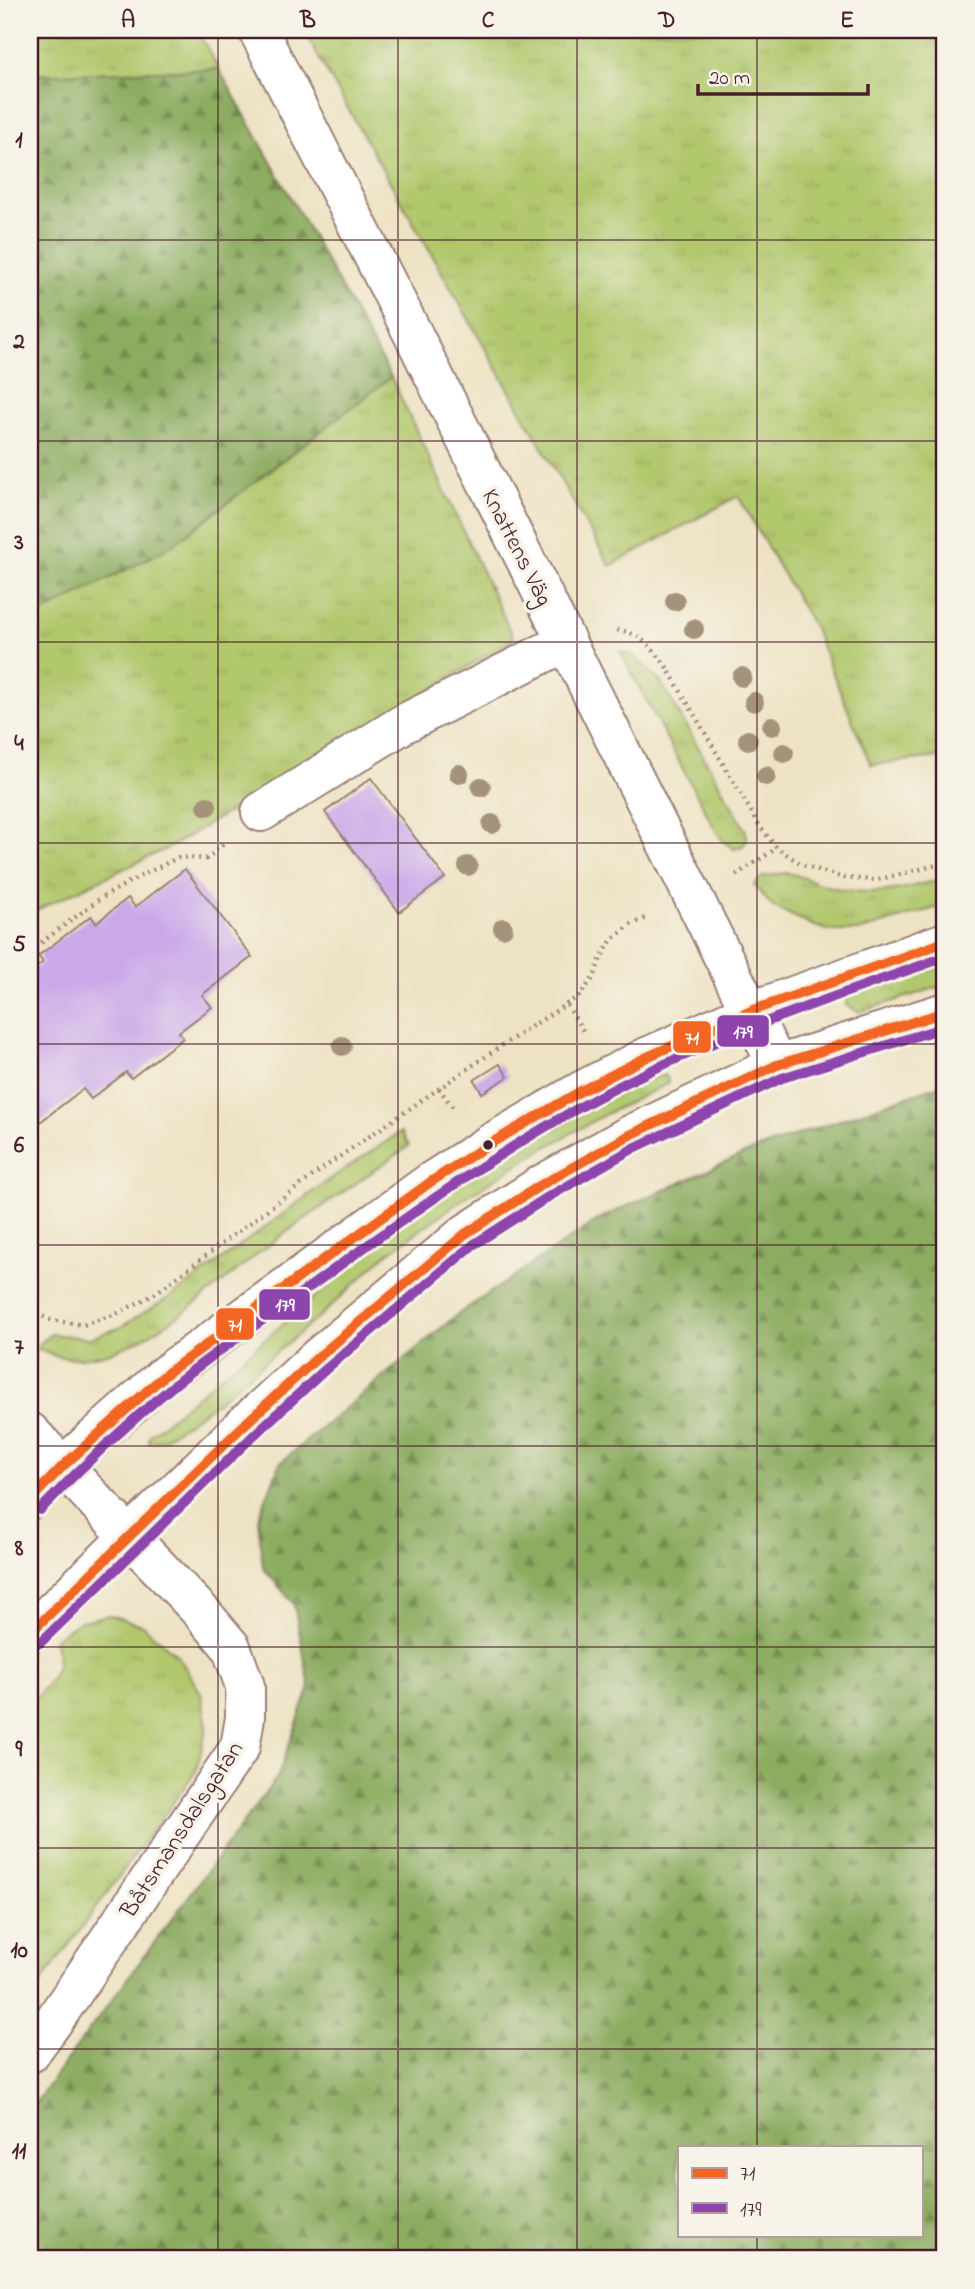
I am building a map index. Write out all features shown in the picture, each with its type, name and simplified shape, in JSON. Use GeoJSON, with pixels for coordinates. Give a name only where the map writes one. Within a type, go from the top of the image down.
{"type":"FeatureCollection","features":[{"type":"Feature","properties":{"kind":"street","name":"Knattens Väg"},"geometry":{"type":"LineString","coordinates":[[258,30],[777,1065]]}},
{"type":"Feature","properties":{"kind":"street"},"geometry":{"type":"LineString","coordinates":[[261,812],[403,723],[566,642]]}},
{"type":"Feature","properties":{"kind":"street"},"geometry":{"type":"LineString","coordinates":[[30,1500],[63,1466],[166,1374],[432,1181],[581,1091],[647,1057],[751,1011],[945,942]]}},
{"type":"Feature","properties":{"kind":"street"},"geometry":{"type":"LineString","coordinates":[[30,1633],[127,1537],[317,1358],[465,1234],[541,1185],[628,1136],[777,1065],[945,1012]]}},
{"type":"Feature","properties":{"kind":"street","name":"Båtsmansdalsgatan"},"geometry":{"type":"LineString","coordinates":[[30,1432],[204,1615],[230,1647],[245,1686],[240,1747],[30,2053]]}},
{"type":"Feature","properties":{"kind":"path"},"geometry":{"type":"LineString","coordinates":[[566,642],[602,629],[626,631],[648,643],[666,666],[761,827],[777,848],[803,865],[844,878],[877,880],[945,863]]}},
{"type":"Feature","properties":{"kind":"path"},"geometry":{"type":"LineString","coordinates":[[30,951],[98,900],[129,882],[179,857],[206,859],[261,812]]}},
{"type":"Feature","properties":{"kind":"path"},"geometry":{"type":"LineString","coordinates":[[30,1325],[33,1312],[51,1320],[83,1325],[116,1314],[153,1295],[326,1166],[579,996],[594,977],[612,939],[632,924],[747,870],[777,848]]}},
{"type":"Feature","properties":{"kind":"path"},"geometry":{"type":"LineString","coordinates":[[567,1005],[586,1035]]}},
{"type":"Feature","properties":{"kind":"path"},"geometry":{"type":"LineString","coordinates":[[439,1088],[460,1118]]}},
{"type":"Feature","properties":{"kind":"green space"},"geometry":{"type":"Polygon","coordinates":[[[30,30],[197,30],[219,69],[30,75],[30,30]]]}},
{"type":"Feature","properties":{"kind":"green space"},"geometry":{"type":"Polygon","coordinates":[[[303,30],[945,30],[945,756],[871,765],[813,626],[738,496],[610,566],[303,30]]]}},
{"type":"Feature","properties":{"kind":"green space"},"geometry":{"type":"Polygon","coordinates":[[[219,69],[391,377],[170,547],[30,619],[30,75],[219,69]]]}},
{"type":"Feature","properties":{"kind":"green space"},"geometry":{"type":"Polygon","coordinates":[[[391,377],[514,639],[172,846],[30,913],[30,619],[170,547],[391,377]]]}},
{"type":"Feature","properties":{"kind":"green space"},"geometry":{"type":"Polygon","coordinates":[[[620,651],[634,656],[661,682],[746,831],[747,841],[741,847],[734,849],[724,842],[716,831],[620,651]]]}},
{"type":"Feature","properties":{"kind":"green space"},"geometry":{"type":"Polygon","coordinates":[[[786,873],[843,890],[873,892],[900,889],[945,878],[945,905],[859,931],[831,931],[772,906],[754,885],[762,877],[786,873]]]}},
{"type":"Feature","properties":{"kind":"green space"},"geometry":{"type":"Polygon","coordinates":[[[945,965],[945,985],[859,1012],[846,1005],[850,995],[945,965]]]}},
{"type":"Feature","properties":{"kind":"green space"},"geometry":{"type":"Polygon","coordinates":[[[665,1075],[669,1082],[665,1085],[529,1157],[463,1199],[384,1256],[327,1310],[217,1402],[162,1440],[149,1442],[149,1436],[300,1310],[369,1248],[423,1208],[573,1118],[642,1081],[665,1075]]]}},
{"type":"Feature","properties":{"kind":"green space"},"geometry":{"type":"Polygon","coordinates":[[[945,1083],[945,2259],[30,2259],[30,2110],[278,1776],[310,1687],[294,1604],[263,1568],[258,1519],[280,1463],[458,1314],[601,1218],[749,1152],[945,1083]]]}},
{"type":"Feature","properties":{"kind":"green space"},"geometry":{"type":"Polygon","coordinates":[[[401,1132],[409,1146],[286,1232],[161,1327],[130,1344],[98,1355],[67,1358],[38,1349],[39,1344],[51,1334],[89,1338],[119,1328],[178,1292],[327,1181],[401,1132]]]}},
{"type":"Feature","properties":{"kind":"green space"},"geometry":{"type":"Polygon","coordinates":[[[109,1615],[142,1625],[178,1656],[201,1693],[207,1727],[196,1771],[30,1998],[30,1705],[54,1675],[57,1667],[57,1650],[53,1639],[81,1621],[109,1615]]]}},
{"type":"Feature","properties":{"kind":"building"},"geometry":{"type":"Polygon","coordinates":[[[371,778],[445,878],[399,912],[325,812],[371,778]]]}},
{"type":"Feature","properties":{"kind":"building"},"geometry":{"type":"Polygon","coordinates":[[[185,869],[252,957],[202,995],[212,1007],[179,1032],[183,1038],[131,1078],[126,1072],[91,1099],[83,1089],[40,1122],[30,1109],[30,972],[43,962],[38,956],[91,916],[96,923],[128,898],[135,907],[185,869]]]}},
{"type":"Feature","properties":{"kind":"building"},"geometry":{"type":"Polygon","coordinates":[[[500,1064],[508,1077],[482,1093],[474,1080],[500,1064]]]}},
{"type":"Feature","properties":{"kind":"transit line","name":"71"},"geometry":{"type":"LineString","coordinates":[[30,1500],[63,1466],[166,1374],[432,1181],[488,1145],[581,1091],[647,1057],[751,1011],[945,942]]}},
{"type":"Feature","properties":{"kind":"transit line","name":"179"},"geometry":{"type":"LineString","coordinates":[[40,1510],[88,1461],[192,1371],[402,1221],[525,1139],[610,1091],[690,1053],[798,1010],[945,957]]}},
{"type":"Feature","properties":{"kind":"transit line","name":"71"},"geometry":{"type":"LineString","coordinates":[[30,1633],[244,1425],[317,1358],[465,1234],[541,1185],[628,1136],[777,1065],[945,1012]]}},
{"type":"Feature","properties":{"kind":"transit line","name":"179"},"geometry":{"type":"LineString","coordinates":[[40,1643],[254,1435],[326,1369],[473,1245],[548,1197],[634,1148],[782,1078],[945,1027]]}}]}
